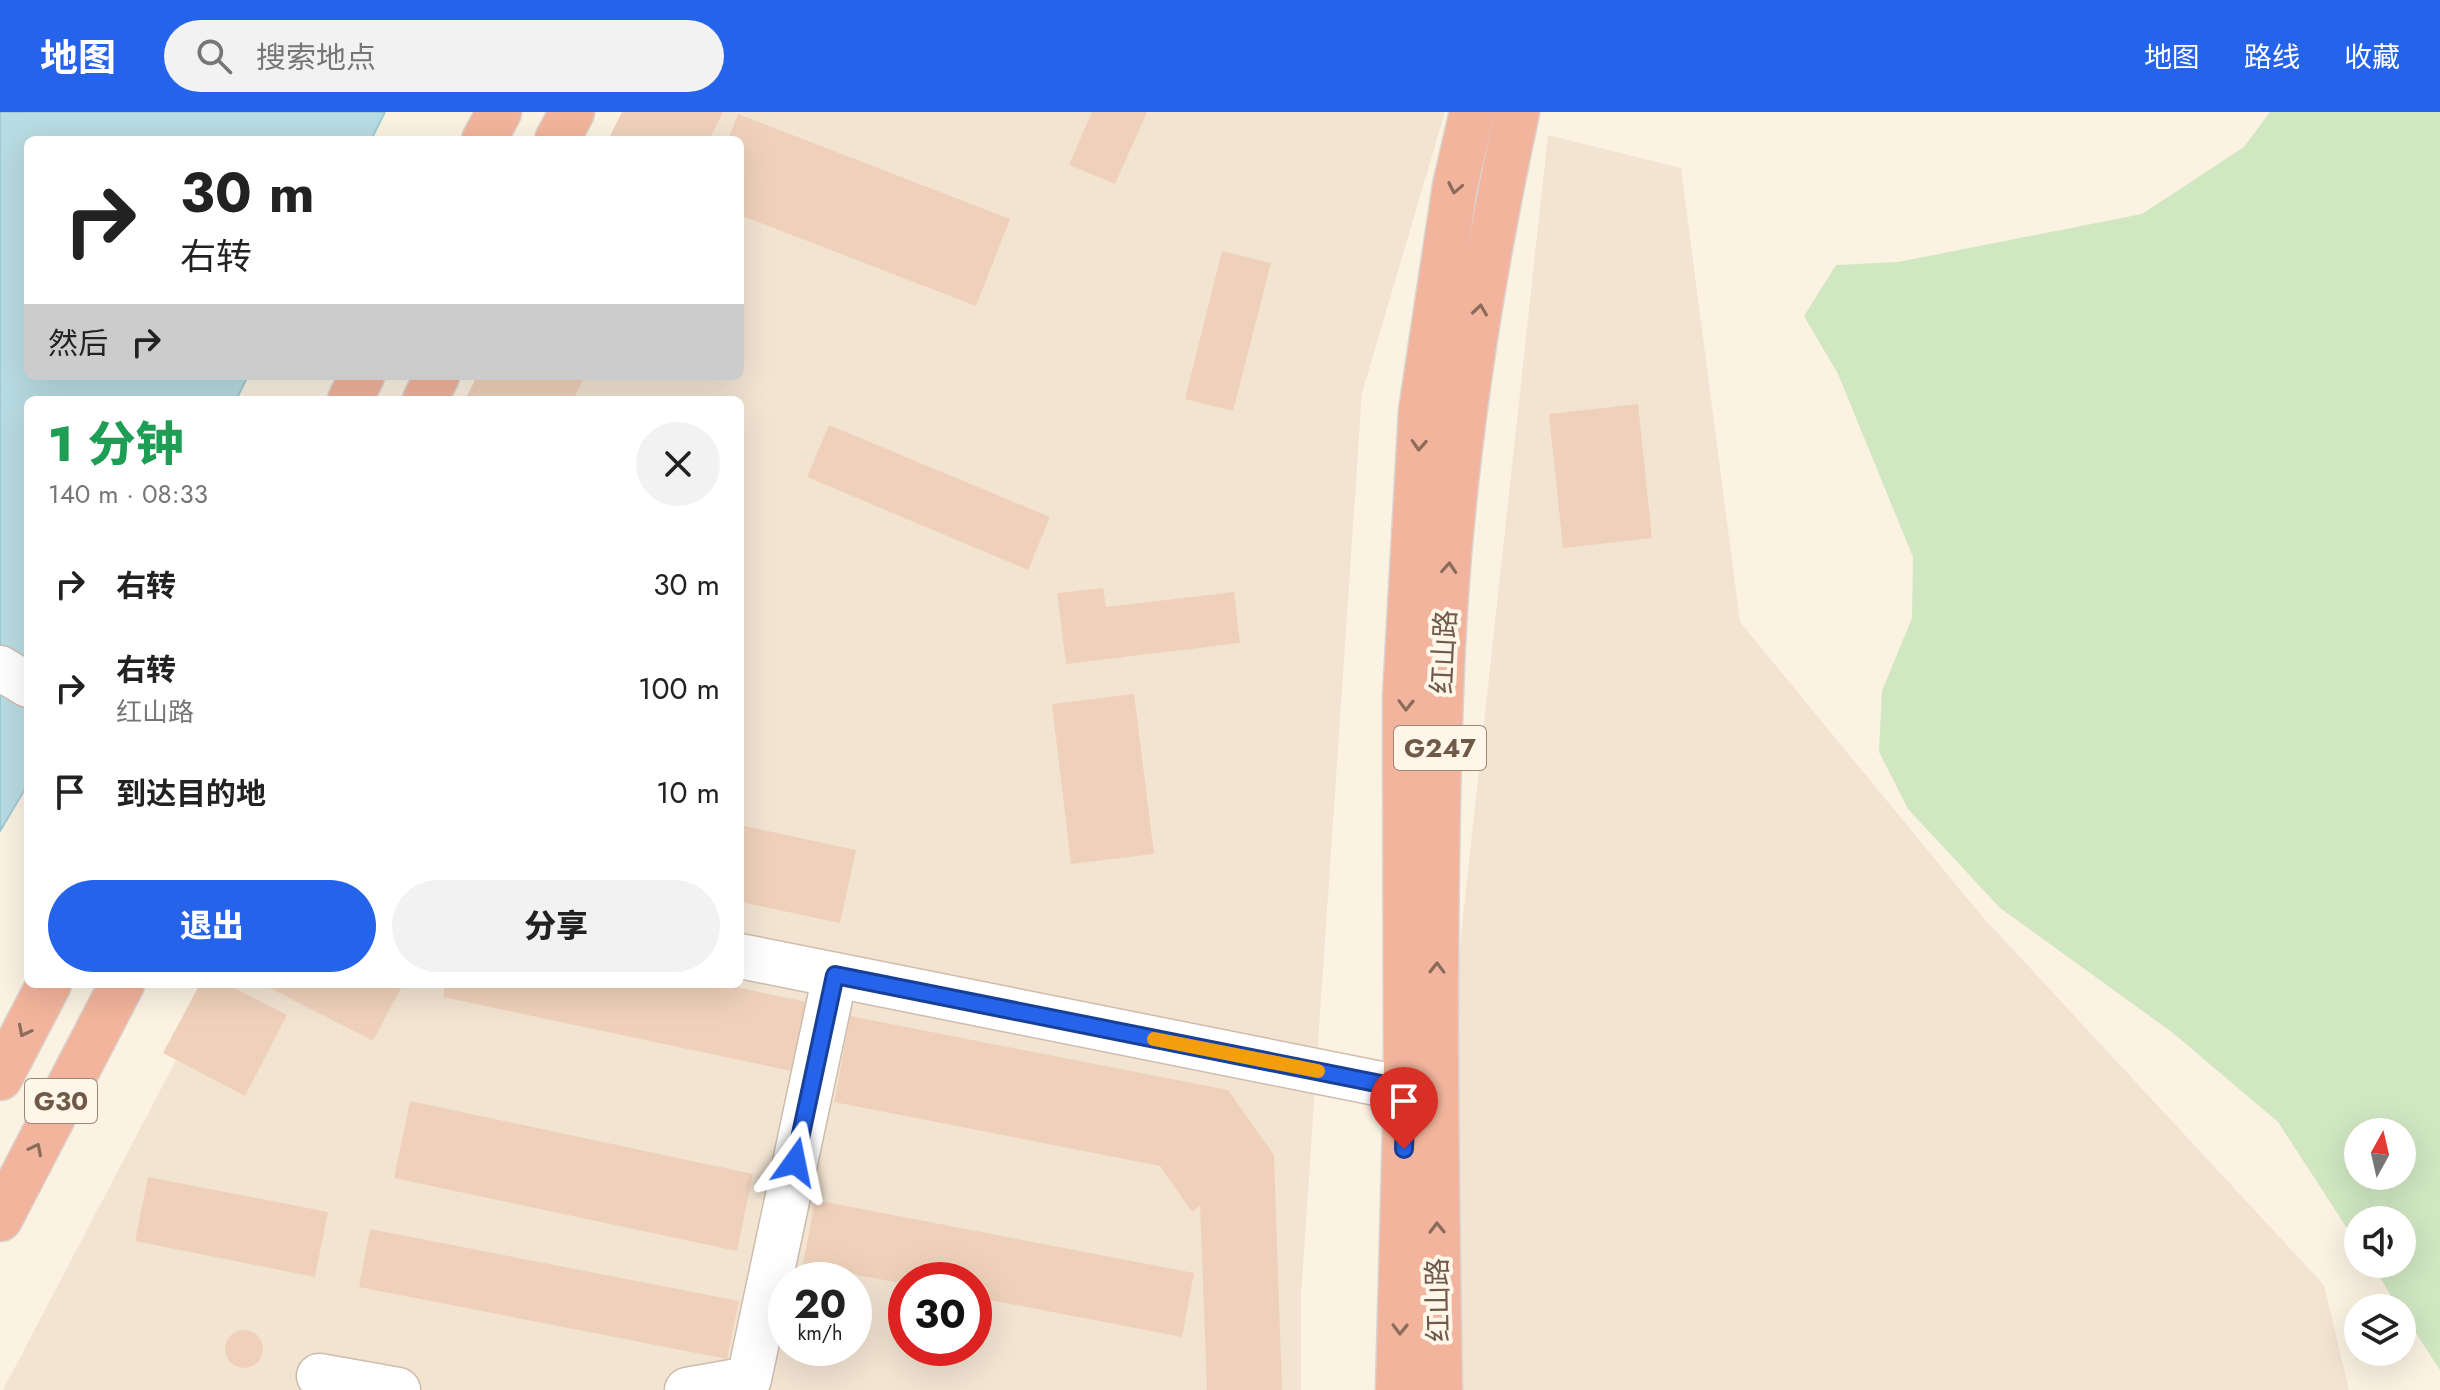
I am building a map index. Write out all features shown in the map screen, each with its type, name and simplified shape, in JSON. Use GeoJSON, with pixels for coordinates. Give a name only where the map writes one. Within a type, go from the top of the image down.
{"type":"FeatureCollection","features":[{"type":"Feature","properties":{"kind":"highway"},"geometry":{"type":"LineString","coordinates":[[486,136],[499,112]]}},
{"type":"Feature","properties":{"kind":"highway"},"geometry":{"type":"LineString","coordinates":[[559,136],[572,112]]}},
{"type":"Feature","properties":{"kind":"highway","name":"红山路"},"geometry":{"type":"LineString","coordinates":[[1398,1390],[1406,1089],[1405,697],[1421,411],[1455,186],[1472,112]]}},
{"type":"Feature","properties":{"kind":"highway","name":"红山路"},"geometry":{"type":"LineString","coordinates":[[1440,1390],[1436,1086],[1441,692],[1463,428],[1482,297],[1517,112]]}},
{"type":"Feature","properties":{"kind":"highway","name":"G30"},"geometry":{"type":"LineString","coordinates":[[0,1078],[47,988]]}},
{"type":"Feature","properties":{"kind":"highway","name":"G30"},"geometry":{"type":"LineString","coordinates":[[0,1219],[120,988]]}},
{"type":"Feature","properties":{"kind":"street"},"geometry":{"type":"LineString","coordinates":[[0,668],[24,683]]}},
{"type":"Feature","properties":{"kind":"street"},"geometry":{"type":"LineString","coordinates":[[744,957],[1406,1089]]}},
{"type":"Feature","properties":{"kind":"street"},"geometry":{"type":"LineString","coordinates":[[687,1390],[749,1379],[835,975]]}},
{"type":"Feature","properties":{"kind":"street"},"geometry":{"type":"LineString","coordinates":[[319,1376],[398,1390]]}},
{"type":"Feature","properties":{"kind":"shaded area"},"geometry":{"type":"Polygon","coordinates":[[[675,112],[1445,112],[1362,393],[1301,1296],[1301,1390],[3,1390],[214,988],[744,988],[744,396],[525,396],[534,380],[744,380],[744,136],[662,136],[675,112]]]}},
{"type":"Feature","properties":{"kind":"shaded area"},"geometry":{"type":"Polygon","coordinates":[[[1548,135],[1681,168],[1740,622],[1980,914],[2324,1285],[2349,1390],[1453,1390],[1448,1054],[1548,135]]]}},
{"type":"Feature","properties":{"kind":"green space"},"geometry":{"type":"Polygon","coordinates":[[[2270,112],[2440,112],[2440,1370],[2416,1333],[2416,1294],[2390,1294],[2380,1278],[2416,1278],[2416,1206],[2344,1206],[2344,1223],[2278,1122],[2173,1033],[2000,908],[1908,809],[1879,752],[1882,691],[1912,618],[1913,557],[1838,374],[1804,316],[1836,265],[1898,262],[2142,214],[2244,147],[2270,112]]]}},
{"type":"Feature","properties":{"kind":"water"},"geometry":{"type":"Polygon","coordinates":[[[0,112],[385,112],[373,136],[24,136],[24,380],[246,380],[238,396],[24,396],[24,791],[0,831],[0,112]]]}},
{"type":"Feature","properties":{"kind":"building"},"geometry":{"type":"Polygon","coordinates":[[[622,112],[723,112],[711,136],[610,136],[622,112]]]}},
{"type":"Feature","properties":{"kind":"building"},"geometry":{"type":"Polygon","coordinates":[[[1092,112],[1147,112],[1115,184],[1069,165],[1092,112]]]}},
{"type":"Feature","properties":{"kind":"building"},"geometry":{"type":"Polygon","coordinates":[[[738,114],[1010,219],[976,306],[744,217],[744,136],[730,136],[738,114]]]}},
{"type":"Feature","properties":{"kind":"building"},"geometry":{"type":"Polygon","coordinates":[[[1222,251],[1271,263],[1233,411],[1185,399],[1222,251]]]}},
{"type":"Feature","properties":{"kind":"building"},"geometry":{"type":"Polygon","coordinates":[[[475,380],[583,380],[575,396],[467,396],[475,380]]]}},
{"type":"Feature","properties":{"kind":"building"},"geometry":{"type":"Polygon","coordinates":[[[1638,404],[1652,538],[1563,548],[1549,414],[1638,404]]]}},
{"type":"Feature","properties":{"kind":"building"},"geometry":{"type":"Polygon","coordinates":[[[829,425],[1050,517],[1028,570],[807,477],[829,425]]]}},
{"type":"Feature","properties":{"kind":"building"},"geometry":{"type":"Polygon","coordinates":[[[1103,588],[1106,607],[1234,592],[1240,643],[1066,664],[1057,593],[1103,588]]]}},
{"type":"Feature","properties":{"kind":"building"},"geometry":{"type":"Polygon","coordinates":[[[1134,694],[1154,854],[1071,864],[1052,704],[1134,694]]]}},
{"type":"Feature","properties":{"kind":"building"},"geometry":{"type":"Polygon","coordinates":[[[744,826],[856,850],[840,923],[744,903],[744,826]]]}},
{"type":"Feature","properties":{"kind":"building"},"geometry":{"type":"Polygon","coordinates":[[[198,988],[235,988],[287,1015],[245,1096],[163,1053],[198,988]]]}},
{"type":"Feature","properties":{"kind":"building"},"geometry":{"type":"Polygon","coordinates":[[[270,988],[401,988],[373,1041],[270,988]]]}},
{"type":"Feature","properties":{"kind":"building"},"geometry":{"type":"Polygon","coordinates":[[[444,988],[741,988],[806,1002],[791,1071],[443,997],[444,988]]]}},
{"type":"Feature","properties":{"kind":"building"},"geometry":{"type":"Polygon","coordinates":[[[850,1016],[1228,1090],[1274,1155],[1282,1390],[1207,1390],[1200,1206],[1192,1212],[1160,1166],[834,1102],[850,1016]]]}},
{"type":"Feature","properties":{"kind":"building"},"geometry":{"type":"Polygon","coordinates":[[[410,1101],[753,1174],[737,1251],[394,1178],[410,1101]]]}},
{"type":"Feature","properties":{"kind":"building"},"geometry":{"type":"Polygon","coordinates":[[[148,1177],[328,1212],[315,1277],[135,1241],[148,1177]]]}},
{"type":"Feature","properties":{"kind":"building"},"geometry":{"type":"Polygon","coordinates":[[[815,1200],[1194,1273],[1182,1337],[992,1300],[992,1262],[888,1262],[888,1281],[872,1278],[872,1262],[804,1262],[815,1200]]]}},
{"type":"Feature","properties":{"kind":"building"},"geometry":{"type":"Polygon","coordinates":[[[370,1229],[739,1301],[727,1359],[359,1287],[370,1229]]]}},
{"type":"Feature","properties":{"kind":"building"},"geometry":{"type":"Polygon","coordinates":[[[244,1330],[258,1335],[263,1349],[258,1363],[244,1368],[230,1363],[225,1349],[230,1335],[244,1330]]]}},
{"type":"Feature","properties":{"kind":"slow traffic"},"geometry":{"type":"LineString","coordinates":[[1154,1039],[1318,1071]]}},
{"type":"Feature","properties":{"kind":"route"},"geometry":{"type":"LineString","coordinates":[[795,1162],[835,975],[1406,1089],[1404,1149]]}}]}
